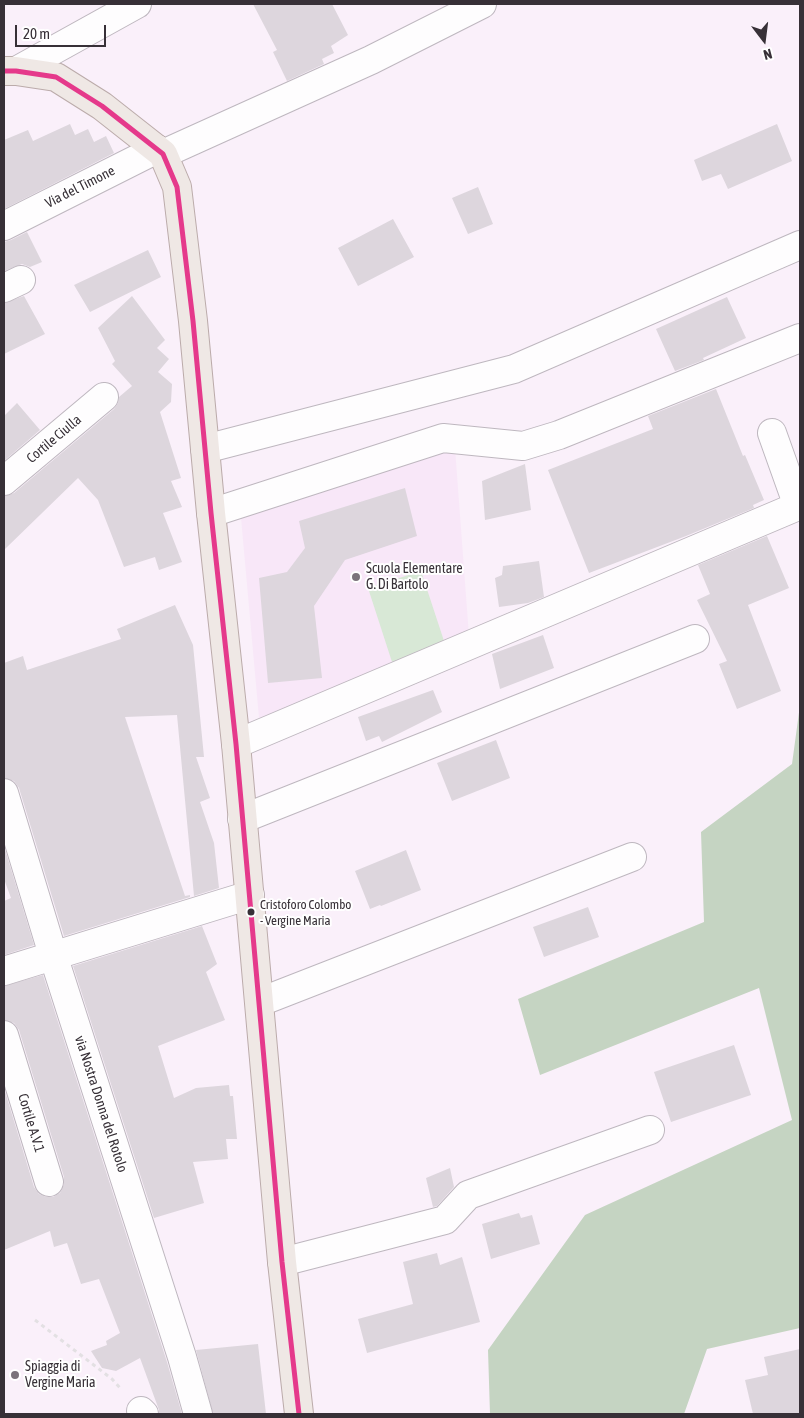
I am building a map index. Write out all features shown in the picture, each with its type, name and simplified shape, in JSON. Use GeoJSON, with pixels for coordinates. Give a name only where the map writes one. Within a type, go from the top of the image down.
{"type":"FeatureCollection","features":[{"type":"Feature","properties":{"kind":"main road"},"geometry":{"type":"LineString","coordinates":[[10,71],[56,77],[102,106],[160,151],[177,188],[193,321],[211,513],[236,744],[282,1262],[299,1414]]}},
{"type":"Feature","properties":{"kind":"street"},"geometry":{"type":"LineString","coordinates":[[10,71],[136,4]]}},
{"type":"Feature","properties":{"kind":"street","name":"Via del Timone"},"geometry":{"type":"LineString","coordinates":[[4,226],[160,151],[371,60],[482,4]]}},
{"type":"Feature","properties":{"kind":"street"},"geometry":{"type":"LineString","coordinates":[[205,449],[514,369],[800,245]]}},
{"type":"Feature","properties":{"kind":"street"},"geometry":{"type":"LineString","coordinates":[[211,513],[443,438],[523,446],[559,435],[800,338]]}},
{"type":"Feature","properties":{"kind":"street","name":"Cortile Ciulla"},"geometry":{"type":"LineString","coordinates":[[4,481],[104,397]]}},
{"type":"Feature","properties":{"kind":"street"},"geometry":{"type":"LineString","coordinates":[[236,744],[798,506],[772,433]]}},
{"type":"Feature","properties":{"kind":"street"},"geometry":{"type":"LineString","coordinates":[[242,819],[695,639]]}},
{"type":"Feature","properties":{"kind":"street","name":"via Nostra Donna del Rotolo"},"geometry":{"type":"LineString","coordinates":[[4,794],[53,955],[182,1357],[198,1414]]}},
{"type":"Feature","properties":{"kind":"street"},"geometry":{"type":"LineString","coordinates":[[260,1002],[632,857]]}},
{"type":"Feature","properties":{"kind":"street"},"geometry":{"type":"LineString","coordinates":[[4,971],[250,895]]}},
{"type":"Feature","properties":{"kind":"street","name":"Cortile A.V.1"},"geometry":{"type":"LineString","coordinates":[[4,1036],[49,1182]]}},
{"type":"Feature","properties":{"kind":"street"},"geometry":{"type":"LineString","coordinates":[[282,1262],[446,1220],[468,1195],[650,1130]]}},
{"type":"Feature","properties":{"kind":"path"},"geometry":{"type":"LineString","coordinates":[[35,1320],[112,1379],[142,1413]]}},
{"type":"Feature","properties":{"kind":"shaded area","name":"Scuola Elementare G. Di Bartolo"},"geometry":{"type":"Polygon","coordinates":[[[455,448],[469,636],[259,718],[241,518],[455,448]]]}},
{"type":"Feature","properties":{"kind":"green space"},"geometry":{"type":"Polygon","coordinates":[[[421,571],[445,644],[392,662],[368,588],[421,571]]]}},
{"type":"Feature","properties":{"kind":"green space"},"geometry":{"type":"Polygon","coordinates":[[[800,705],[800,1328],[707,1349],[684,1414],[490,1414],[488,1350],[585,1215],[792,1120],[759,988],[540,1075],[518,999],[704,922],[701,832],[792,764],[800,705]]]}},
{"type":"Feature","properties":{"kind":"building"},"geometry":{"type":"Polygon","coordinates":[[[253,4],[332,4],[348,35],[331,46],[334,53],[322,59],[324,64],[287,81],[273,52],[277,50],[253,4]]]}},
{"type":"Feature","properties":{"kind":"building"},"geometry":{"type":"Polygon","coordinates":[[[70,124],[75,135],[88,129],[94,142],[106,136],[114,153],[4,209],[4,140],[28,130],[33,141],[70,124]]]}},
{"type":"Feature","properties":{"kind":"building"},"geometry":{"type":"Polygon","coordinates":[[[777,124],[792,161],[728,189],[721,174],[702,181],[694,160],[777,124]]]}},
{"type":"Feature","properties":{"kind":"building"},"geometry":{"type":"Polygon","coordinates":[[[478,187],[493,224],[468,234],[452,198],[478,187]]]}},
{"type":"Feature","properties":{"kind":"building"},"geometry":{"type":"Polygon","coordinates":[[[393,219],[414,257],[358,286],[338,248],[393,219]]]}},
{"type":"Feature","properties":{"kind":"building"},"geometry":{"type":"Polygon","coordinates":[[[27,232],[42,262],[30,267],[22,264],[4,271],[4,242],[27,232]]]}},
{"type":"Feature","properties":{"kind":"building"},"geometry":{"type":"Polygon","coordinates":[[[148,250],[161,277],[90,312],[74,285],[148,250]]]}},
{"type":"Feature","properties":{"kind":"building"},"geometry":{"type":"Polygon","coordinates":[[[24,296],[45,334],[4,354],[4,303],[24,296]]]}},
{"type":"Feature","properties":{"kind":"building"},"geometry":{"type":"Polygon","coordinates":[[[132,296],[165,340],[157,348],[169,359],[158,372],[172,384],[171,402],[160,412],[181,478],[171,481],[182,507],[163,513],[182,562],[159,570],[155,557],[124,567],[98,500],[78,478],[4,550],[4,496],[14,493],[114,409],[119,397],[132,386],[112,364],[115,361],[98,328],[132,296]]]}},
{"type":"Feature","properties":{"kind":"building"},"geometry":{"type":"Polygon","coordinates":[[[727,297],[746,338],[703,358],[704,360],[675,371],[656,329],[727,297]]]}},
{"type":"Feature","properties":{"kind":"building"},"geometry":{"type":"Polygon","coordinates":[[[716,389],[743,456],[745,455],[764,500],[753,505],[754,508],[589,573],[548,470],[653,429],[648,416],[716,389]]]}},
{"type":"Feature","properties":{"kind":"building"},"geometry":{"type":"Polygon","coordinates":[[[17,403],[40,430],[4,461],[4,416],[17,403]]]}},
{"type":"Feature","properties":{"kind":"building"},"geometry":{"type":"Polygon","coordinates":[[[525,464],[531,510],[485,520],[482,481],[525,464]]]}},
{"type":"Feature","properties":{"kind":"building"},"geometry":{"type":"Polygon","coordinates":[[[405,488],[417,536],[345,560],[314,606],[322,678],[268,683],[259,578],[287,572],[305,548],[299,521],[405,488]]]}},
{"type":"Feature","properties":{"kind":"building"},"geometry":{"type":"Polygon","coordinates":[[[767,536],[789,588],[748,605],[781,691],[737,709],[719,664],[727,661],[697,600],[710,594],[698,565],[767,536]]]}},
{"type":"Feature","properties":{"kind":"building"},"geometry":{"type":"Polygon","coordinates":[[[539,561],[544,597],[528,603],[499,607],[495,578],[502,575],[503,566],[539,561]]]}},
{"type":"Feature","properties":{"kind":"building"},"geometry":{"type":"Polygon","coordinates":[[[175,605],[193,645],[204,757],[196,757],[210,798],[200,802],[214,843],[219,888],[194,896],[177,715],[125,717],[185,896],[190,895],[190,897],[64,936],[19,788],[14,781],[4,778],[4,663],[23,656],[27,670],[121,639],[117,629],[175,605]]]}},
{"type":"Feature","properties":{"kind":"building"},"geometry":{"type":"Polygon","coordinates":[[[543,635],[554,668],[500,689],[492,654],[543,635]]]}},
{"type":"Feature","properties":{"kind":"building"},"geometry":{"type":"Polygon","coordinates":[[[433,690],[442,712],[382,742],[379,736],[366,741],[358,717],[433,690]]]}},
{"type":"Feature","properties":{"kind":"building"},"geometry":{"type":"Polygon","coordinates":[[[496,740],[510,778],[452,801],[437,763],[496,740]]]}},
{"type":"Feature","properties":{"kind":"building"},"geometry":{"type":"Polygon","coordinates":[[[4,846],[34,945],[4,955],[4,901],[11,898],[4,879],[4,846]]]}},
{"type":"Feature","properties":{"kind":"building"},"geometry":{"type":"Polygon","coordinates":[[[406,850],[421,890],[370,909],[355,871],[406,850]]]}},
{"type":"Feature","properties":{"kind":"building"},"geometry":{"type":"Polygon","coordinates":[[[588,907],[599,937],[544,957],[533,927],[588,907]]]}},
{"type":"Feature","properties":{"kind":"building"},"geometry":{"type":"Polygon","coordinates":[[[202,926],[217,964],[206,972],[225,1020],[158,1046],[174,1098],[196,1088],[229,1085],[230,1096],[233,1096],[237,1139],[226,1139],[228,1159],[193,1162],[204,1203],[154,1218],[73,966],[202,926]]]}},
{"type":"Feature","properties":{"kind":"building"},"geometry":{"type":"Polygon","coordinates":[[[43,975],[182,1414],[159,1414],[140,1358],[116,1371],[102,1368],[91,1351],[107,1345],[106,1341],[120,1333],[99,1279],[81,1284],[67,1243],[54,1247],[50,1231],[4,1250],[4,1088],[34,1187],[39,1194],[53,1197],[60,1193],[64,1185],[64,1177],[19,1030],[14,1023],[4,1020],[4,986],[43,975]]]}},
{"type":"Feature","properties":{"kind":"building"},"geometry":{"type":"Polygon","coordinates":[[[734,1045],[751,1095],[671,1122],[654,1072],[734,1045]]]}},
{"type":"Feature","properties":{"kind":"building"},"geometry":{"type":"Polygon","coordinates":[[[450,1168],[454,1187],[437,1206],[433,1207],[426,1178],[450,1168]]]}},
{"type":"Feature","properties":{"kind":"building"},"geometry":{"type":"Polygon","coordinates":[[[519,1213],[521,1218],[532,1215],[540,1244],[491,1259],[482,1224],[519,1213]]]}},
{"type":"Feature","properties":{"kind":"building"},"geometry":{"type":"Polygon","coordinates":[[[437,1253],[440,1265],[462,1257],[480,1322],[367,1353],[358,1319],[413,1304],[403,1262],[437,1253]]]}},
{"type":"Feature","properties":{"kind":"building"},"geometry":{"type":"Polygon","coordinates":[[[258,1344],[266,1414],[213,1414],[196,1350],[258,1344]]]}},
{"type":"Feature","properties":{"kind":"building"},"geometry":{"type":"Polygon","coordinates":[[[800,1349],[800,1414],[753,1414],[745,1380],[768,1375],[764,1357],[800,1349]]]}},
{"type":"Feature","properties":{"kind":"transit line"},"geometry":{"type":"LineString","coordinates":[[4,71],[56,77],[102,106],[163,154],[177,187],[193,321],[211,513],[236,744],[282,1262],[299,1414]]}},
{"type":"Feature","properties":{"kind":"place","name":"Scuola Elementare G. Di Bartolo"},"geometry":{"type":"Point","coordinates":[356,577]}},
{"type":"Feature","properties":{"kind":"place","name":"Cristoforo Colombo - Vergine Maria"},"geometry":{"type":"Point","coordinates":[251,912]}},
{"type":"Feature","properties":{"kind":"place","name":"Spiaggia di Vergine Maria"},"geometry":{"type":"Point","coordinates":[15,1375]}}]}
